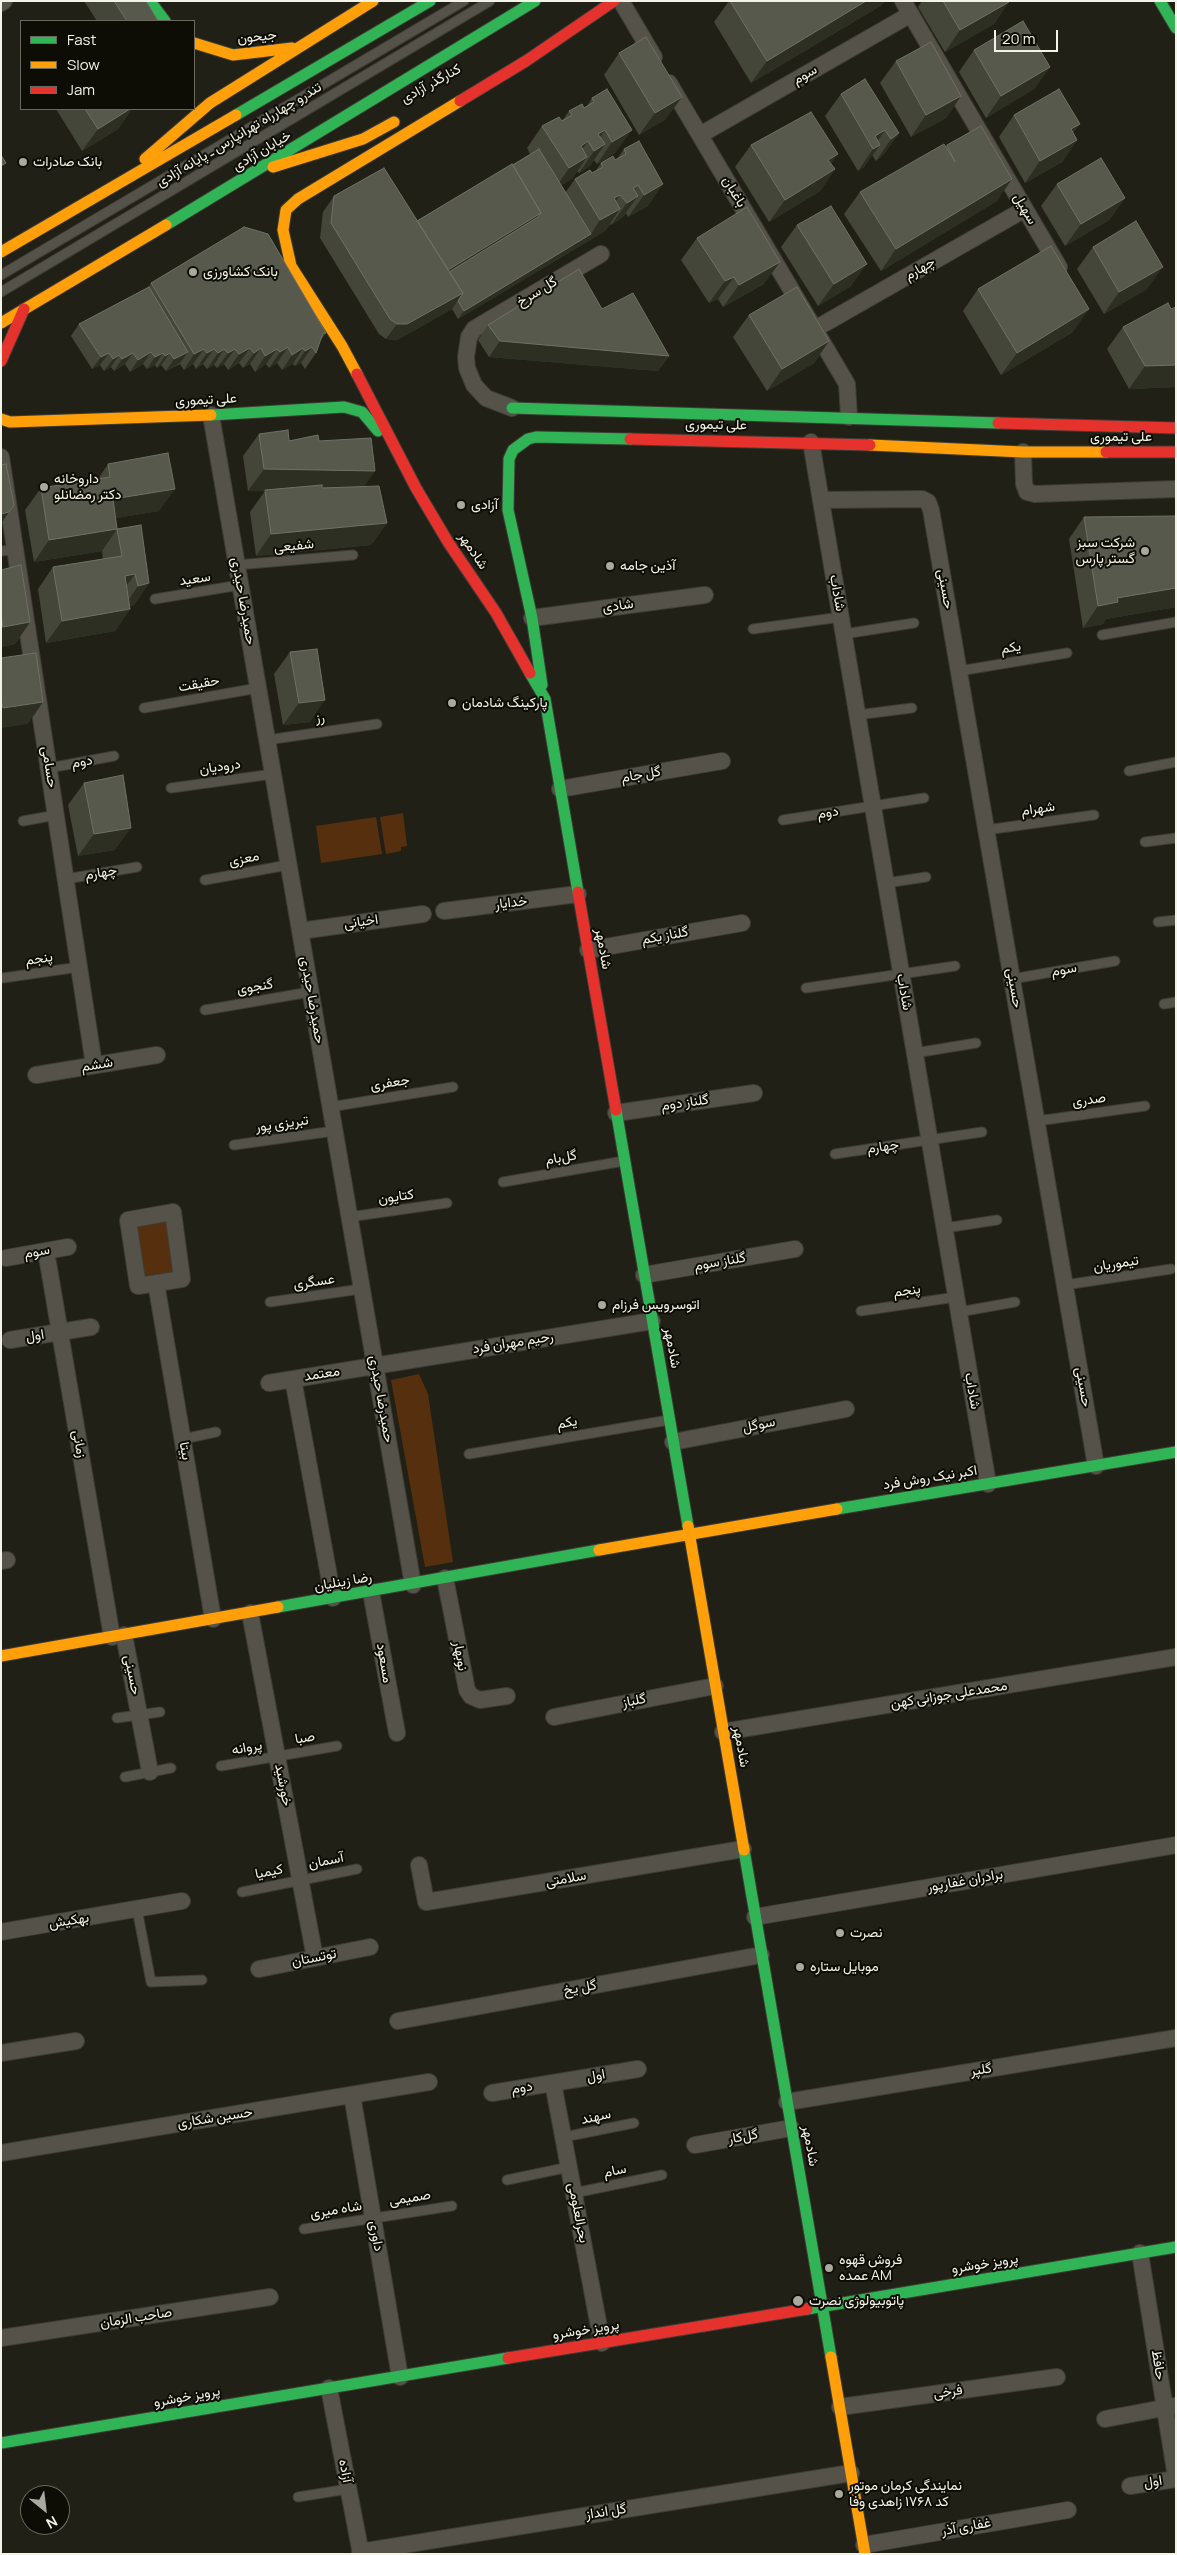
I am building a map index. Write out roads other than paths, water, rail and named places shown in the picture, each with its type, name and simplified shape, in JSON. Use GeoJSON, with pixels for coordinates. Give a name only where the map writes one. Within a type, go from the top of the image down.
{"type":"FeatureCollection","features":[{"type":"Feature","properties":{"kind":"main road"},"geometry":{"type":"LineString","coordinates":[[150,1],[164,20]]}},
{"type":"Feature","properties":{"kind":"main road"},"geometry":{"type":"LineString","coordinates":[[111,188],[210,103],[373,1]]}},
{"type":"Feature","properties":{"kind":"main road"},"geometry":{"type":"LineString","coordinates":[[1,252],[430,1]]}},
{"type":"Feature","properties":{"kind":"main road","name":"خیابان آزادی"},"geometry":{"type":"LineString","coordinates":[[1,323],[255,173],[535,1]]}},
{"type":"Feature","properties":{"kind":"main road","name":"کنارگذر آزادی"},"geometry":{"type":"LineString","coordinates":[[492,68],[613,1]]}},
{"type":"Feature","properties":{"kind":"main road","name":"کنارگذر آزادی"},"geometry":{"type":"LineString","coordinates":[[286,210],[319,185],[526,61],[613,1]]}},
{"type":"Feature","properties":{"kind":"main road"},"geometry":{"type":"LineString","coordinates":[[1160,1],[1176,28]]}},
{"type":"Feature","properties":{"kind":"main road","name":"جیحون"},"geometry":{"type":"LineString","coordinates":[[195,43],[233,55],[296,48]]}},
{"type":"Feature","properties":{"kind":"main road","name":"کنارگذر آزادی"},"geometry":{"type":"LineString","coordinates":[[255,173],[363,139],[406,115]]}},
{"type":"Feature","properties":{"kind":"main road","name":"شادمهر"},"geometry":{"type":"LineString","coordinates":[[286,210],[283,230],[291,266],[342,346],[394,449],[448,542],[496,613],[545,699],[864,2550]]}},
{"type":"Feature","properties":{"kind":"main road"},"geometry":{"type":"LineString","coordinates":[[1,361],[24,309]]}},
{"type":"Feature","properties":{"kind":"main road","name":"علی تیموری"},"geometry":{"type":"LineString","coordinates":[[1,419],[10,422],[211,415],[335,408],[355,409],[369,417],[394,449]]}},
{"type":"Feature","properties":{"kind":"main road","name":"علی تیموری"},"geometry":{"type":"LineString","coordinates":[[512,408],[1176,428]]}},
{"type":"Feature","properties":{"kind":"main road"},"geometry":{"type":"LineString","coordinates":[[811,442],[812,416]]}},
{"type":"Feature","properties":{"kind":"main road","name":"علی تیموری"},"geometry":{"type":"LineString","coordinates":[[545,699],[532,618],[513,533],[507,490],[509,459],[520,444],[536,437],[811,442],[1023,452],[1176,452]]}},
{"type":"Feature","properties":{"kind":"main road","name":"اکبر نیک روش فرد"},"geometry":{"type":"LineString","coordinates":[[689,1534],[1176,1452]]}},
{"type":"Feature","properties":{"kind":"main road","name":"رضا زینلیان"},"geometry":{"type":"LineString","coordinates":[[1,1656],[413,1585],[689,1534]]}},
{"type":"Feature","properties":{"kind":"main road","name":"پرویز خوشرو"},"geometry":{"type":"LineString","coordinates":[[1,2443],[1176,2247]]}},
{"type":"Feature","properties":{"kind":"street","name":"باغبان"},"geometry":{"type":"LineString","coordinates":[[621,1],[847,384],[850,397],[849,417]]}},
{"type":"Feature","properties":{"kind":"street","name":"سوم"},"geometry":{"type":"LineString","coordinates":[[700,135],[907,8]]}},
{"type":"Feature","properties":{"kind":"street","name":"سهیل"},"geometry":{"type":"LineString","coordinates":[[907,8],[1068,282]]}},
{"type":"Feature","properties":{"kind":"street","name":"چهارم"},"geometry":{"type":"LineString","coordinates":[[815,329],[1025,209]]}},
{"type":"Feature","properties":{"kind":"street","name":"گل سرخ"},"geometry":{"type":"LineString","coordinates":[[512,408],[486,398],[474,385],[467,368],[466,357],[469,337],[474,329],[601,254]]}},
{"type":"Feature","properties":{"kind":"street","name":"حمیدرضا حیدری"},"geometry":{"type":"LineString","coordinates":[[211,415],[413,1585]]}},
{"type":"Feature","properties":{"kind":"street","name":"شاداب"},"geometry":{"type":"LineString","coordinates":[[811,442],[988,1484]]}},
{"type":"Feature","properties":{"kind":"street"},"geometry":{"type":"LineString","coordinates":[[1023,452],[1024,484],[1027,492],[1035,494],[1176,489]]}},
{"type":"Feature","properties":{"kind":"street","name":"حسامی"},"geometry":{"type":"LineString","coordinates":[[2,464],[8,550],[49,768],[94,1065]]}},
{"type":"Feature","properties":{"kind":"street","name":"حسینی"},"geometry":{"type":"LineString","coordinates":[[821,500],[922,499],[928,502],[931,510],[1096,1466]]}},
{"type":"Feature","properties":{"kind":"street","name":"شادی"},"geometry":{"type":"LineString","coordinates":[[532,618],[705,595]]}},
{"type":"Feature","properties":{"kind":"street","name":"گل جام"},"geometry":{"type":"LineString","coordinates":[[560,789],[722,761]]}},
{"type":"Feature","properties":{"kind":"street","name":"خدایار"},"geometry":{"type":"LineString","coordinates":[[444,911],[578,894]]}},
{"type":"Feature","properties":{"kind":"street","name":"اخیانی"},"geometry":{"type":"LineString","coordinates":[[300,930],[423,914]]}},
{"type":"Feature","properties":{"kind":"street","name":"گلناز یکم"},"geometry":{"type":"LineString","coordinates":[[588,950],[742,923]]}},
{"type":"Feature","properties":{"kind":"street","name":"ششم"},"geometry":{"type":"LineString","coordinates":[[36,1075],[157,1055]]}},
{"type":"Feature","properties":{"kind":"street","name":"گلناز دوم"},"geometry":{"type":"LineString","coordinates":[[616,1112],[754,1093]]}},
{"type":"Feature","properties":{"kind":"street"},"geometry":{"type":"LineString","coordinates":[[173,1212],[182,1279],[156,1283],[138,1286],[128,1220],[173,1212]]}},
{"type":"Feature","properties":{"kind":"street","name":"سوم"},"geometry":{"type":"LineString","coordinates":[[6,1258],[68,1247]]}},
{"type":"Feature","properties":{"kind":"street","name":"گلناز سوم"},"geometry":{"type":"LineString","coordinates":[[644,1275],[796,1249]]}},
{"type":"Feature","properties":{"kind":"street","name":"زمانی"},"geometry":{"type":"LineString","coordinates":[[46,1251],[118,1636]]}},
{"type":"Feature","properties":{"kind":"street","name":"بیتا"},"geometry":{"type":"LineString","coordinates":[[156,1283],[213,1619]]}},
{"type":"Feature","properties":{"kind":"street","name":"رحیم مهران فرد"},"geometry":{"type":"LineString","coordinates":[[375,1366],[652,1320]]}},
{"type":"Feature","properties":{"kind":"street"},"geometry":{"type":"LineString","coordinates":[[60,1332],[91,1327]]}},
{"type":"Feature","properties":{"kind":"street","name":"اول"},"geometry":{"type":"LineString","coordinates":[[10,1340],[60,1332]]}},
{"type":"Feature","properties":{"kind":"street","name":"معتمد"},"geometry":{"type":"LineString","coordinates":[[269,1383],[375,1366]]}},
{"type":"Feature","properties":{"kind":"street"},"geometry":{"type":"LineString","coordinates":[[293,1379],[332,1598]]}},
{"type":"Feature","properties":{"kind":"street","name":"سوگل"},"geometry":{"type":"LineString","coordinates":[[673,1442],[846,1409]]}},
{"type":"Feature","properties":{"kind":"street","name":"نوبهار"},"geometry":{"type":"LineString","coordinates":[[445,1578],[467,1690],[471,1696],[480,1700],[507,1696]]}},
{"type":"Feature","properties":{"kind":"street","name":"مسعود"},"geometry":{"type":"LineString","coordinates":[[371,1592],[397,1733]]}},
{"type":"Feature","properties":{"kind":"street","name":"خورشید"},"geometry":{"type":"LineString","coordinates":[[250,1613],[315,1958]]}},
{"type":"Feature","properties":{"kind":"street","name":"حسینی"},"geometry":{"type":"LineString","coordinates":[[118,1636],[139,1715],[150,1772]]}},
{"type":"Feature","properties":{"kind":"street","name":"محمدعلی جوزانی کهن"},"geometry":{"type":"LineString","coordinates":[[723,1732],[1176,1657]]}},
{"type":"Feature","properties":{"kind":"street","name":"گلباز"},"geometry":{"type":"LineString","coordinates":[[554,1717],[715,1686]]}},
{"type":"Feature","properties":{"kind":"street","name":"برادران غفارپور"},"geometry":{"type":"LineString","coordinates":[[755,1917],[1176,1845]]}},
{"type":"Feature","properties":{"kind":"street","name":"سلامتی"},"geometry":{"type":"LineString","coordinates":[[419,1865],[426,1902],[743,1849]]}},
{"type":"Feature","properties":{"kind":"street","name":"بهکیش"},"geometry":{"type":"LineString","coordinates":[[1,1932],[182,1901]]}},
{"type":"Feature","properties":{"kind":"street","name":"توتستان"},"geometry":{"type":"LineString","coordinates":[[259,1969],[370,1947]]}},
{"type":"Feature","properties":{"kind":"street","name":"گل یخ"},"geometry":{"type":"LineString","coordinates":[[398,2021],[761,1955]]}},
{"type":"Feature","properties":{"kind":"street","name":"گلپر"},"geometry":{"type":"LineString","coordinates":[[787,2102],[1176,2038]]}},
{"type":"Feature","properties":{"kind":"street"},"geometry":{"type":"LineString","coordinates":[[1,2053],[76,2041]]}},
{"type":"Feature","properties":{"kind":"street","name":"اول"},"geometry":{"type":"LineString","coordinates":[[553,2083],[638,2069]]}},
{"type":"Feature","properties":{"kind":"street","name":"حسین شکاری"},"geometry":{"type":"LineString","coordinates":[[1,2153],[429,2082]]}},
{"type":"Feature","properties":{"kind":"street","name":"دوم"},"geometry":{"type":"LineString","coordinates":[[492,2093],[553,2083]]}},
{"type":"Feature","properties":{"kind":"street","name":"بحرالعلومی"},"geometry":{"type":"LineString","coordinates":[[553,2083],[602,2343]]}},
{"type":"Feature","properties":{"kind":"street","name":"داوری"},"geometry":{"type":"LineString","coordinates":[[352,2095],[400,2377]]}},
{"type":"Feature","properties":{"kind":"street","name":"گل‌کار"},"geometry":{"type":"LineString","coordinates":[[695,2146],[791,2128]]}},
{"type":"Feature","properties":{"kind":"street","name":"حافظ"},"geometry":{"type":"LineString","coordinates":[[1140,2253],[1170,2407],[1176,2478]]}},
{"type":"Feature","properties":{"kind":"street","name":"صاحب الزمان"},"geometry":{"type":"LineString","coordinates":[[1,2338],[270,2298]]}},
{"type":"Feature","properties":{"kind":"street","name":"فرخی"},"geometry":{"type":"LineString","coordinates":[[840,2407],[1057,2377]]}},
{"type":"Feature","properties":{"kind":"street","name":"آزاده"},"geometry":{"type":"LineString","coordinates":[[329,2388],[360,2553]]}},
{"type":"Feature","properties":{"kind":"street"},"geometry":{"type":"LineString","coordinates":[[1105,2418],[1170,2407]]}},
{"type":"Feature","properties":{"kind":"street","name":"گل انداز"},"geometry":{"type":"LineString","coordinates":[[360,2553],[851,2473]]}},
{"type":"Feature","properties":{"kind":"street","name":"اول"},"geometry":{"type":"LineString","coordinates":[[1130,2486],[1176,2478]]}},
{"type":"Feature","properties":{"kind":"street","name":"غفاری آذر"},"geometry":{"type":"LineString","coordinates":[[864,2550],[1068,2510]]}},
{"type":"Feature","properties":{"kind":"lane"},"geometry":{"type":"LineString","coordinates":[[1,275],[464,1]]}},
{"type":"Feature","properties":{"kind":"lane","name":"تندرو چهارراه تهرانپارس ـ پایانه آزادی"},"geometry":{"type":"LineString","coordinates":[[1,292],[490,1]]}},
{"type":"Feature","properties":{"kind":"lane","name":"شفیعی"},"geometry":{"type":"LineString","coordinates":[[237,565],[352,555]]}},
{"type":"Feature","properties":{"kind":"lane","name":"سعید"},"geometry":{"type":"LineString","coordinates":[[155,599],[240,585]]}},
{"type":"Feature","properties":{"kind":"lane"},"geometry":{"type":"LineString","coordinates":[[753,628],[841,617]]}},
{"type":"Feature","properties":{"kind":"lane"},"geometry":{"type":"LineString","coordinates":[[1102,635],[1176,622]]}},
{"type":"Feature","properties":{"kind":"lane"},"geometry":{"type":"LineString","coordinates":[[844,634],[914,623]]}},
{"type":"Feature","properties":{"kind":"lane","name":"یکم"},"geometry":{"type":"LineString","coordinates":[[959,670],[1067,653]]}},
{"type":"Feature","properties":{"kind":"lane","name":"حقیقت"},"geometry":{"type":"LineString","coordinates":[[144,708],[258,688]]}},
{"type":"Feature","properties":{"kind":"lane"},"geometry":{"type":"LineString","coordinates":[[858,715],[912,708]]}},
{"type":"Feature","properties":{"kind":"lane","name":"رز"},"geometry":{"type":"LineString","coordinates":[[267,740],[377,724]]}},
{"type":"Feature","properties":{"kind":"lane","name":"دوم"},"geometry":{"type":"LineString","coordinates":[[49,768],[114,756]]}},
{"type":"Feature","properties":{"kind":"lane"},"geometry":{"type":"LineString","coordinates":[[1129,771],[1176,762]]}},
{"type":"Feature","properties":{"kind":"lane","name":"درودیان"},"geometry":{"type":"LineString","coordinates":[[171,788],[273,774]]}},
{"type":"Feature","properties":{"kind":"lane","name":"دوم"},"geometry":{"type":"LineString","coordinates":[[783,820],[924,798]]}},
{"type":"Feature","properties":{"kind":"lane"},"geometry":{"type":"LineString","coordinates":[[23,821],[56,815]]}},
{"type":"Feature","properties":{"kind":"lane","name":"شهرام"},"geometry":{"type":"LineString","coordinates":[[986,830],[1094,815]]}},
{"type":"Feature","properties":{"kind":"lane"},"geometry":{"type":"LineString","coordinates":[[1145,842],[1176,838]]}},
{"type":"Feature","properties":{"kind":"lane","name":"معزی"},"geometry":{"type":"LineString","coordinates":[[205,880],[288,865]]}},
{"type":"Feature","properties":{"kind":"lane","name":"چهارم"},"geometry":{"type":"LineString","coordinates":[[66,879],[137,867]]}},
{"type":"Feature","properties":{"kind":"lane"},"geometry":{"type":"LineString","coordinates":[[886,883],[926,877]]}},
{"type":"Feature","properties":{"kind":"lane"},"geometry":{"type":"LineString","coordinates":[[1158,922],[1176,920]]}},
{"type":"Feature","properties":{"kind":"lane","name":"سوم"},"geometry":{"type":"LineString","coordinates":[[1012,978],[1115,961]]}},
{"type":"Feature","properties":{"kind":"lane"},"geometry":{"type":"LineString","coordinates":[[806,988],[955,966]]}},
{"type":"Feature","properties":{"kind":"lane","name":"پنجم"},"geometry":{"type":"LineString","coordinates":[[3,978],[79,967]]}},
{"type":"Feature","properties":{"kind":"lane","name":"گنجوی"},"geometry":{"type":"LineString","coordinates":[[205,1010],[310,992]]}},
{"type":"Feature","properties":{"kind":"lane"},"geometry":{"type":"LineString","coordinates":[[1164,1004],[1176,1002]]}},
{"type":"Feature","properties":{"kind":"lane"},"geometry":{"type":"LineString","coordinates":[[915,1053],[976,1044]]}},
{"type":"Feature","properties":{"kind":"lane","name":"جعفری"},"geometry":{"type":"LineString","coordinates":[[330,1107],[454,1087]]}},
{"type":"Feature","properties":{"kind":"lane","name":"صدری"},"geometry":{"type":"LineString","coordinates":[[1037,1121],[1145,1106]]}},
{"type":"Feature","properties":{"kind":"lane","name":"تبریزی‌ پور"},"geometry":{"type":"LineString","coordinates":[[234,1145],[334,1131]]}},
{"type":"Feature","properties":{"kind":"lane","name":"چهارم"},"geometry":{"type":"LineString","coordinates":[[836,1154],[982,1132]]}},
{"type":"Feature","properties":{"kind":"lane","name":"گل‌بام"},"geometry":{"type":"LineString","coordinates":[[503,1182],[624,1161]]}},
{"type":"Feature","properties":{"kind":"lane","name":"کتایون"},"geometry":{"type":"LineString","coordinates":[[349,1217],[447,1204]]}},
{"type":"Feature","properties":{"kind":"lane"},"geometry":{"type":"LineString","coordinates":[[945,1228],[997,1220]]}},
{"type":"Feature","properties":{"kind":"lane","name":"تیموریان"},"geometry":{"type":"LineString","coordinates":[[1065,1285],[1171,1269]]}},
{"type":"Feature","properties":{"kind":"lane","name":"عسگری"},"geometry":{"type":"LineString","coordinates":[[270,1302],[362,1289]]}},
{"type":"Feature","properties":{"kind":"lane","name":"پنجم"},"geometry":{"type":"LineString","coordinates":[[861,1311],[1015,1302]]}},
{"type":"Feature","properties":{"kind":"lane","name":"یکم"},"geometry":{"type":"LineString","coordinates":[[469,1454],[669,1420]]}},
{"type":"Feature","properties":{"kind":"lane"},"geometry":{"type":"LineString","coordinates":[[182,1439],[216,1432]]}},
{"type":"Feature","properties":{"kind":"lane","name":"حسینی"},"geometry":{"type":"LineString","coordinates":[[117,1718],[160,1712]]}},
{"type":"Feature","properties":{"kind":"lane","name":"صبا"},"geometry":{"type":"LineString","coordinates":[[277,1757],[337,1746]]}},
{"type":"Feature","properties":{"kind":"lane","name":"پروانه"},"geometry":{"type":"LineString","coordinates":[[221,1766],[277,1757]]}},
{"type":"Feature","properties":{"kind":"lane"},"geometry":{"type":"LineString","coordinates":[[125,1777],[171,1768]]}},
{"type":"Feature","properties":{"kind":"lane","name":"آسمان"},"geometry":{"type":"LineString","coordinates":[[301,1880],[357,1869]]}},
{"type":"Feature","properties":{"kind":"lane","name":"کیمیا"},"geometry":{"type":"LineString","coordinates":[[242,1892],[301,1880]]}},
{"type":"Feature","properties":{"kind":"lane"},"geometry":{"type":"LineString","coordinates":[[137,1909],[151,1982],[202,1980]]}},
{"type":"Feature","properties":{"kind":"lane","name":"سهند"},"geometry":{"type":"LineString","coordinates":[[564,2137],[634,2123]]}},
{"type":"Feature","properties":{"kind":"lane"},"geometry":{"type":"LineString","coordinates":[[507,2180],[569,2167]]}},
{"type":"Feature","properties":{"kind":"lane","name":"سام"},"geometry":{"type":"LineString","coordinates":[[574,2193],[662,2175]]}},
{"type":"Feature","properties":{"kind":"lane","name":"صمیمی"},"geometry":{"type":"LineString","coordinates":[[373,2218],[452,2206]]}},
{"type":"Feature","properties":{"kind":"lane","name":"شاه میری"},"geometry":{"type":"LineString","coordinates":[[304,2229],[373,2218]]}},
{"type":"Feature","properties":{"kind":"lane"},"geometry":{"type":"LineString","coordinates":[[298,2497],[348,2488]]}},
{"type":"Feature","properties":{"kind":"place","name":"بانک صادرات"},"geometry":{"type":"Point","coordinates":[23,162]}},
{"type":"Feature","properties":{"kind":"place","name":"بانک کشاورزی"},"geometry":{"type":"Point","coordinates":[193,272]}},
{"type":"Feature","properties":{"kind":"place","name":"داروخانه دکتر رمضانلو"},"geometry":{"type":"Point","coordinates":[44,487]}},
{"type":"Feature","properties":{"kind":"place","name":"آزادی"},"geometry":{"type":"Point","coordinates":[461,505]}},
{"type":"Feature","properties":{"kind":"place","name":"شرکت سبز گستر پارس"},"geometry":{"type":"Point","coordinates":[1145,551]}},
{"type":"Feature","properties":{"kind":"place","name":"آذین جامه"},"geometry":{"type":"Point","coordinates":[610,566]}},
{"type":"Feature","properties":{"kind":"place","name":"پارکینگ شادمان"},"geometry":{"type":"Point","coordinates":[452,703]}},
{"type":"Feature","properties":{"kind":"place","name":"اتوسرویس فرزام"},"geometry":{"type":"Point","coordinates":[602,1305]}},
{"type":"Feature","properties":{"kind":"place","name":"نصرت"},"geometry":{"type":"Point","coordinates":[840,1933]}},
{"type":"Feature","properties":{"kind":"place","name":"موبایل ستاره"},"geometry":{"type":"Point","coordinates":[800,1967]}},
{"type":"Feature","properties":{"kind":"place","name":"فروش قهوه عمده AM"},"geometry":{"type":"Point","coordinates":[829,2268]}},
{"type":"Feature","properties":{"kind":"place","name":"پاتوبیولوژی نصرت"},"geometry":{"type":"Point","coordinates":[798,2301]}},
{"type":"Feature","properties":{"kind":"place","name":"نمایندگی کرمان موتور کد ۱۷۶۸ زاهدی وفا"},"geometry":{"type":"Point","coordinates":[839,2494]}}]}
